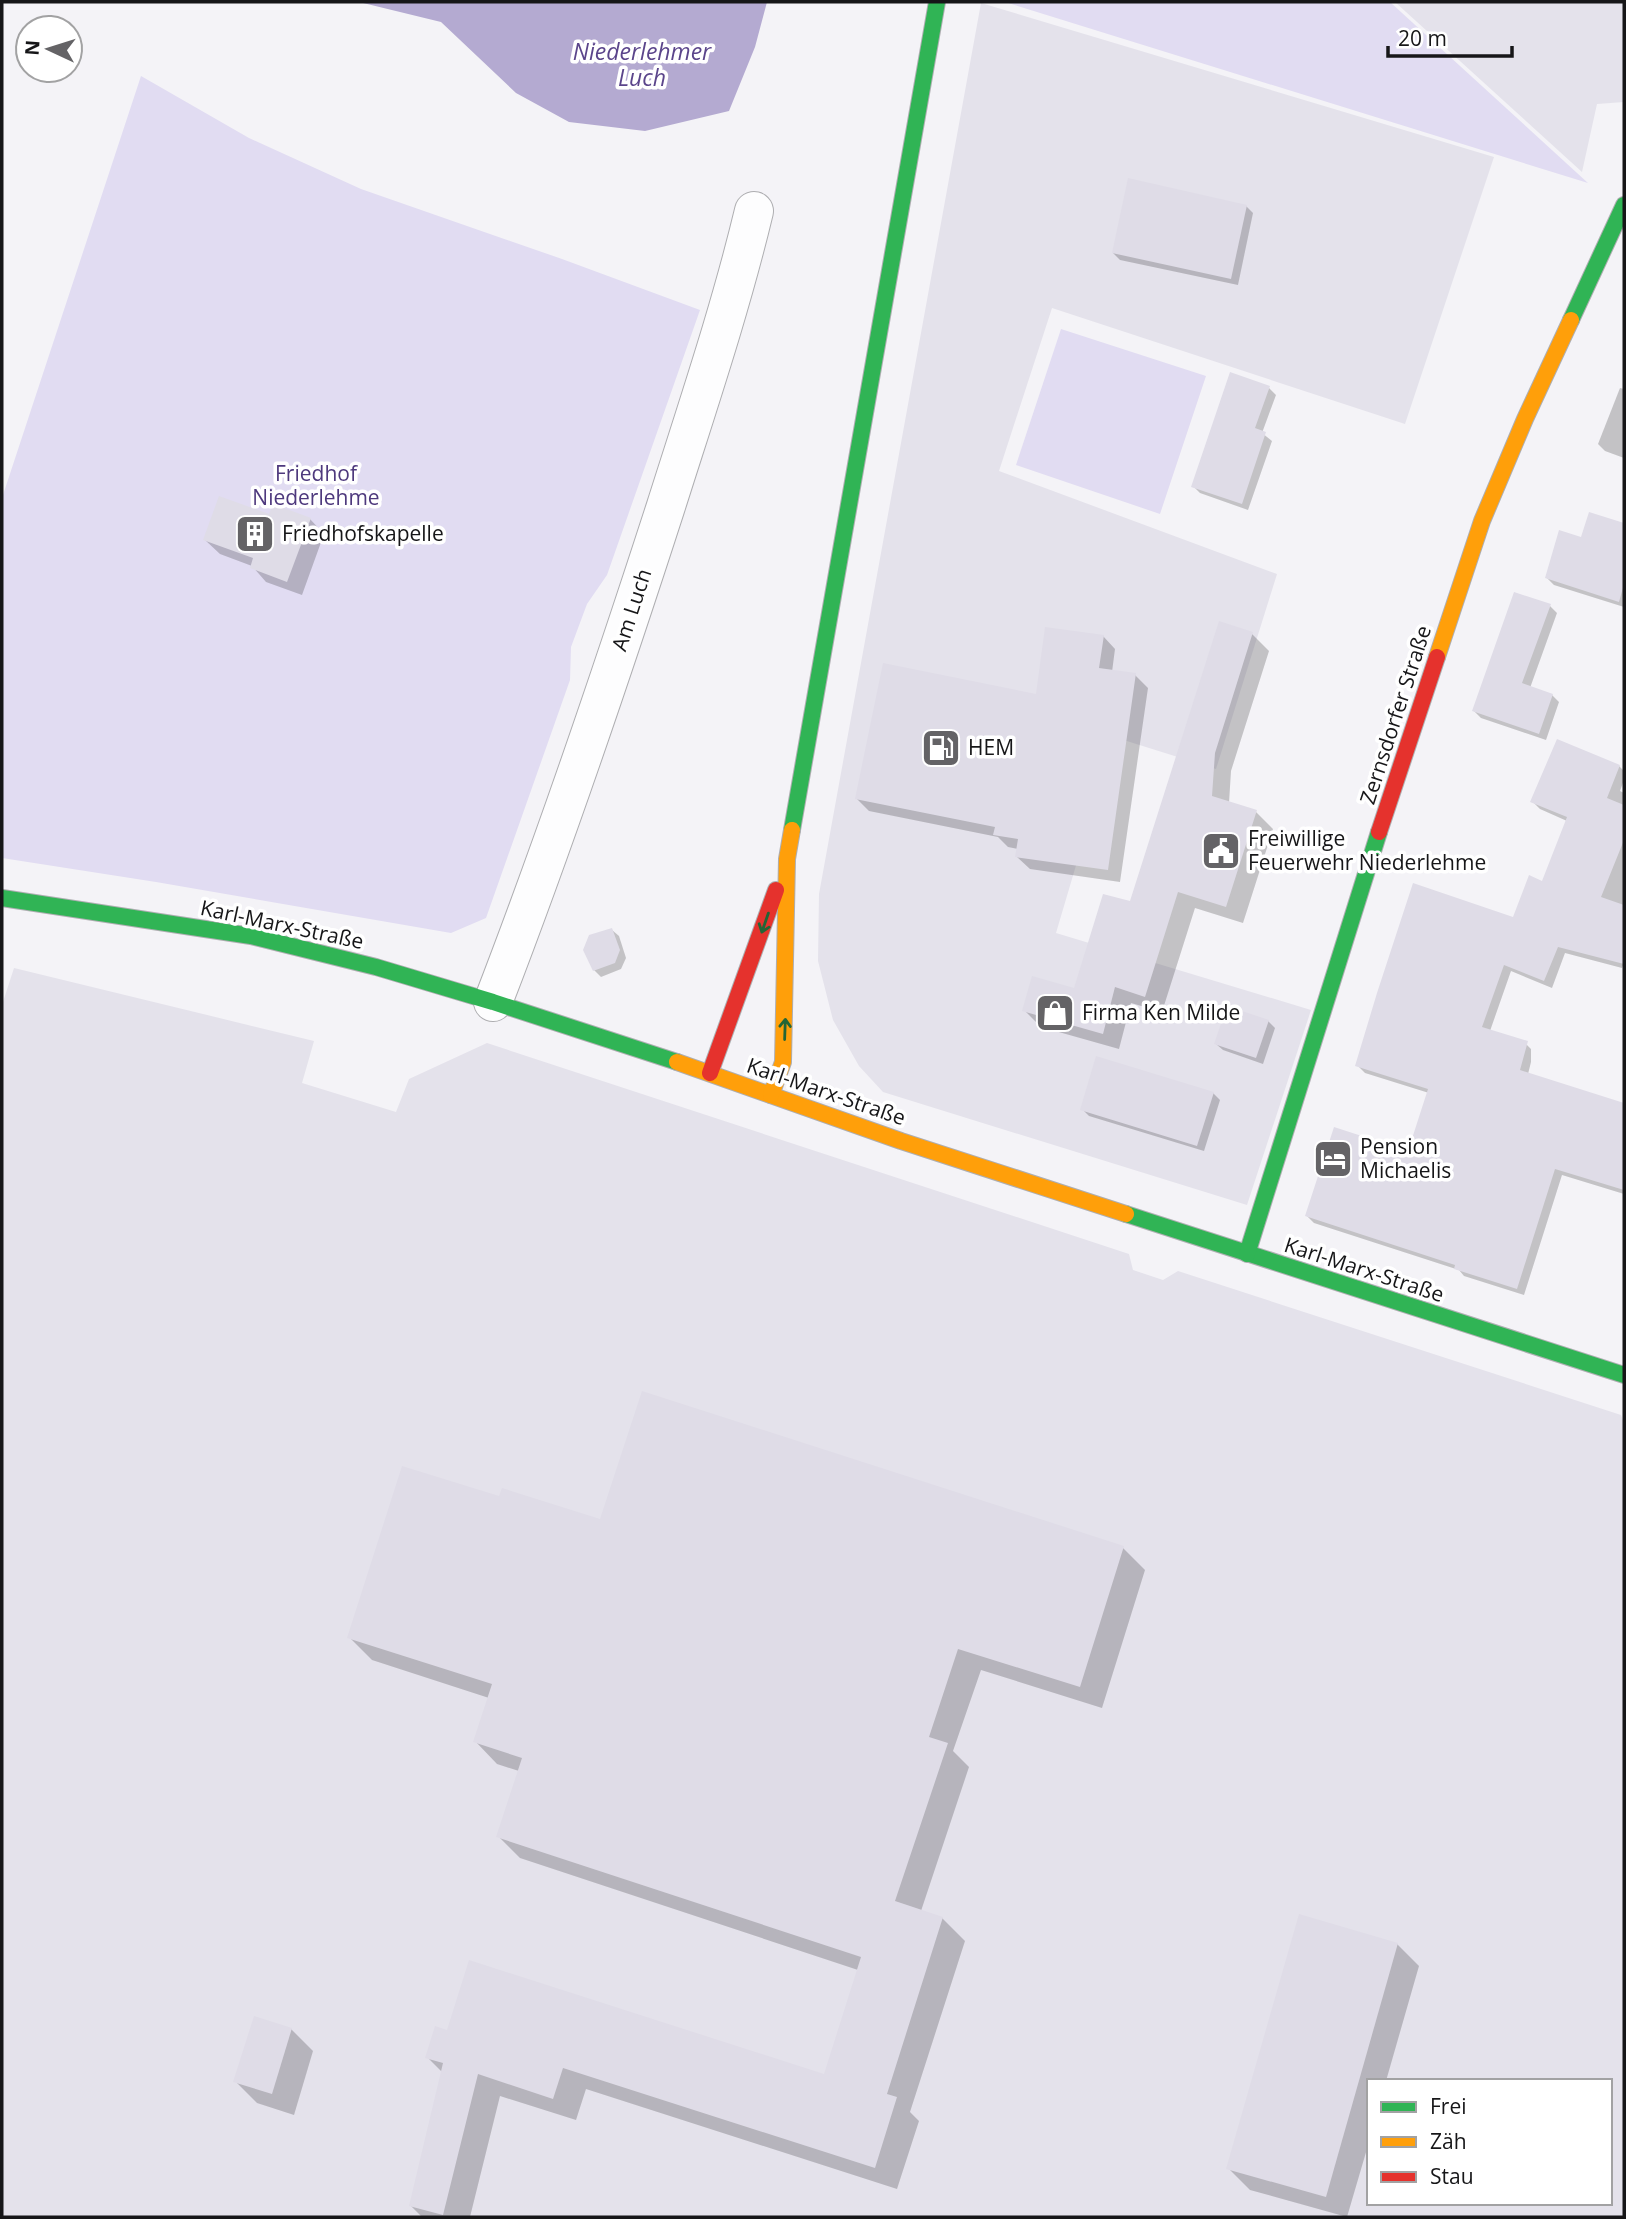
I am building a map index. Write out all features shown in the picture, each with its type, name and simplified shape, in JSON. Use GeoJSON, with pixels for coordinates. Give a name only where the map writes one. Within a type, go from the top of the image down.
{"type":"FeatureCollection","features":[{"type":"Feature","properties":{"kind":"street"},"geometry":{"type":"LineString","coordinates":[[771,1096],[783,1062],[787,859],[937,2]]}},
{"type":"Feature","properties":{"kind":"street","name":"Zernsdorfer Straße"},"geometry":{"type":"LineString","coordinates":[[1247,1254],[1358,895],[1482,521],[1624,205]]}},
{"type":"Feature","properties":{"kind":"street","name":"Am Luch"},"geometry":{"type":"LineString","coordinates":[[493,1002],[623,640],[737,281],[754,211]]}},
{"type":"Feature","properties":{"kind":"street"},"geometry":{"type":"LineString","coordinates":[[710,1073],[787,859]]}},
{"type":"Feature","properties":{"kind":"street","name":"Karl-Marx-Straße"},"geometry":{"type":"LineString","coordinates":[[2,898],[251,936],[376,967],[493,1002],[710,1073],[901,1141],[1624,1375]]}},
{"type":"Feature","properties":{"kind":"shaded area"},"geometry":{"type":"Polygon","coordinates":[[[1395,2],[1624,2],[1624,102],[1597,104],[1582,172],[1395,2]]]}},
{"type":"Feature","properties":{"kind":"shaded area"},"geometry":{"type":"Polygon","coordinates":[[[981,3],[1494,157],[1405,424],[1052,308],[999,471],[1277,574],[1216,769],[1114,737],[1056,933],[1311,1010],[1247,1205],[883,1092],[859,1066],[833,1020],[818,961],[819,894],[981,3]]]}},
{"type":"Feature","properties":{"kind":"shaded area"},"geometry":{"type":"Polygon","coordinates":[[[14,968],[314,1041],[302,1083],[396,1112],[409,1079],[487,1043],[1129,1254],[1133,1270],[1163,1280],[1178,1271],[1621,1415],[1624,1423],[1624,2217],[2,2217],[2,1005],[14,968]]]}},
{"type":"Feature","properties":{"kind":"green space"},"geometry":{"type":"Polygon","coordinates":[[[1005,2],[1390,2],[1588,183],[1005,2]]]}},
{"type":"Feature","properties":{"kind":"green space","name":"Friedhof Niederlehme"},"geometry":{"type":"Polygon","coordinates":[[[141,76],[249,138],[361,189],[700,310],[607,575],[587,604],[571,647],[570,680],[486,918],[451,933],[2,858],[2,498],[141,76]]]}},
{"type":"Feature","properties":{"kind":"green space"},"geometry":{"type":"Polygon","coordinates":[[[1061,329],[1206,376],[1160,514],[1016,465],[1061,329]]]}},
{"type":"Feature","properties":{"kind":"water","name":"Niederlehmer Luch"},"geometry":{"type":"Polygon","coordinates":[[[359,2],[767,2],[755,47],[729,111],[645,131],[569,122],[516,93],[441,22],[359,2]]]}},
{"type":"Feature","properties":{"kind":"building"},"geometry":{"type":"Polygon","coordinates":[[[1128,178],[1247,205],[1231,279],[1112,253],[1128,178]]]}},
{"type":"Feature","properties":{"kind":"building"},"geometry":{"type":"Polygon","coordinates":[[[1230,372],[1270,386],[1255,428],[1266,432],[1242,504],[1191,487],[1230,372]]]}},
{"type":"Feature","properties":{"kind":"building","name":"Friedhofskapelle"},"geometry":{"type":"Polygon","coordinates":[[[219,496],[269,514],[273,504],[311,518],[287,582],[250,568],[253,558],[203,540],[219,496]]]}},
{"type":"Feature","properties":{"kind":"building"},"geometry":{"type":"Polygon","coordinates":[[[1589,512],[1624,523],[1624,584],[1619,602],[1545,578],[1559,530],[1581,537],[1589,512]]]}},
{"type":"Feature","properties":{"kind":"building"},"geometry":{"type":"Polygon","coordinates":[[[1514,592],[1551,604],[1522,683],[1553,694],[1539,734],[1472,711],[1514,592]]]}},
{"type":"Feature","properties":{"kind":"building"},"geometry":{"type":"Polygon","coordinates":[[[1219,621],[1253,632],[1215,753],[1212,796],[1257,810],[1226,907],[1178,892],[1145,997],[1115,987],[1103,1034],[1022,1011],[1032,976],[1074,988],[1103,894],[1130,901],[1219,621]]]}},
{"type":"Feature","properties":{"kind":"building"},"geometry":{"type":"Polygon","coordinates":[[[1045,627],[1104,635],[1099,668],[1136,673],[1108,870],[1015,857],[1018,839],[993,835],[995,827],[855,799],[883,663],[1036,694],[1045,627]]]}},
{"type":"Feature","properties":{"kind":"building"},"geometry":{"type":"Polygon","coordinates":[[[1557,739],[1620,765],[1607,798],[1624,805],[1624,840],[1601,897],[1624,905],[1624,964],[1558,947],[1544,981],[1504,965],[1482,1027],[1528,1041],[1520,1070],[1624,1103],[1624,1190],[1555,1169],[1517,1289],[1454,1269],[1455,1265],[1305,1216],[1334,1127],[1408,1151],[1428,1089],[1355,1066],[1413,883],[1513,917],[1529,875],[1542,881],[1567,817],[1530,802],[1557,739]]]}},
{"type":"Feature","properties":{"kind":"building"},"geometry":{"type":"Polygon","coordinates":[[[612,928],[620,950],[615,963],[593,971],[583,950],[589,935],[612,928]]]}},
{"type":"Feature","properties":{"kind":"building"},"geometry":{"type":"Polygon","coordinates":[[[1227,1006],[1269,1020],[1256,1058],[1214,1044],[1227,1006]]]}},
{"type":"Feature","properties":{"kind":"building"},"geometry":{"type":"Polygon","coordinates":[[[1096,1056],[1214,1092],[1197,1146],[1080,1110],[1096,1056]]]}},
{"type":"Feature","properties":{"kind":"building"},"geometry":{"type":"Polygon","coordinates":[[[642,1391],[1124,1546],[1080,1687],[958,1649],[929,1737],[948,1743],[895,1901],[943,1917],[887,2094],[897,2097],[875,2168],[563,2068],[553,2099],[478,2074],[443,2215],[409,2206],[443,2063],[425,2058],[435,2026],[447,2030],[469,1960],[824,2074],[861,1957],[496,1837],[522,1758],[473,1742],[492,1684],[347,1638],[402,1466],[499,1496],[502,1488],[600,1519],[642,1391]]]}},
{"type":"Feature","properties":{"kind":"building"},"geometry":{"type":"Polygon","coordinates":[[[1299,1914],[1398,1943],[1326,2197],[1226,2169],[1299,1914]]]}},
{"type":"Feature","properties":{"kind":"building"},"geometry":{"type":"Polygon","coordinates":[[[254,2016],[292,2028],[272,2094],[233,2082],[254,2016]]]}},
{"type":"Feature","properties":{"kind":"traffic: fast"},"geometry":{"type":"LineString","coordinates":[[792,830],[937,2]]}},
{"type":"Feature","properties":{"kind":"traffic: fast"},"geometry":{"type":"LineString","coordinates":[[1571,320],[1624,205]]}},
{"type":"Feature","properties":{"kind":"traffic: fast"},"geometry":{"type":"LineString","coordinates":[[1247,1254],[1379,832]]}},
{"type":"Feature","properties":{"kind":"traffic: fast"},"geometry":{"type":"LineString","coordinates":[[2,898],[251,936],[376,967],[677,1062]]}},
{"type":"Feature","properties":{"kind":"traffic: fast"},"geometry":{"type":"LineString","coordinates":[[1126,1214],[1624,1375]]}},
{"type":"Feature","properties":{"kind":"traffic: slow"},"geometry":{"type":"LineString","coordinates":[[1437,657],[1482,521],[1571,320]]}},
{"type":"Feature","properties":{"kind":"traffic: slow"},"geometry":{"type":"LineString","coordinates":[[771,1095],[783,1062],[787,859],[792,830]]}},
{"type":"Feature","properties":{"kind":"traffic: slow"},"geometry":{"type":"LineString","coordinates":[[677,1062],[901,1141],[1126,1214]]}},
{"type":"Feature","properties":{"kind":"traffic: jam"},"geometry":{"type":"LineString","coordinates":[[1379,832],[1437,657]]}},
{"type":"Feature","properties":{"kind":"traffic: jam"},"geometry":{"type":"LineString","coordinates":[[710,1073],[776,890]]}},
{"type":"Feature","properties":{"kind":"place","name":"Friedhofskapelle"},"geometry":{"type":"Point","coordinates":[255,534]}},
{"type":"Feature","properties":{"kind":"place","name":"HEM"},"geometry":{"type":"Point","coordinates":[941,748]}},
{"type":"Feature","properties":{"kind":"place","name":"Freiwillige Feuerwehr Niederlehme"},"geometry":{"type":"Point","coordinates":[1221,851]}},
{"type":"Feature","properties":{"kind":"place","name":"Firma Ken Milde"},"geometry":{"type":"Point","coordinates":[1055,1013]}},
{"type":"Feature","properties":{"kind":"place","name":"Pension Michaelis"},"geometry":{"type":"Point","coordinates":[1333,1159]}}]}
